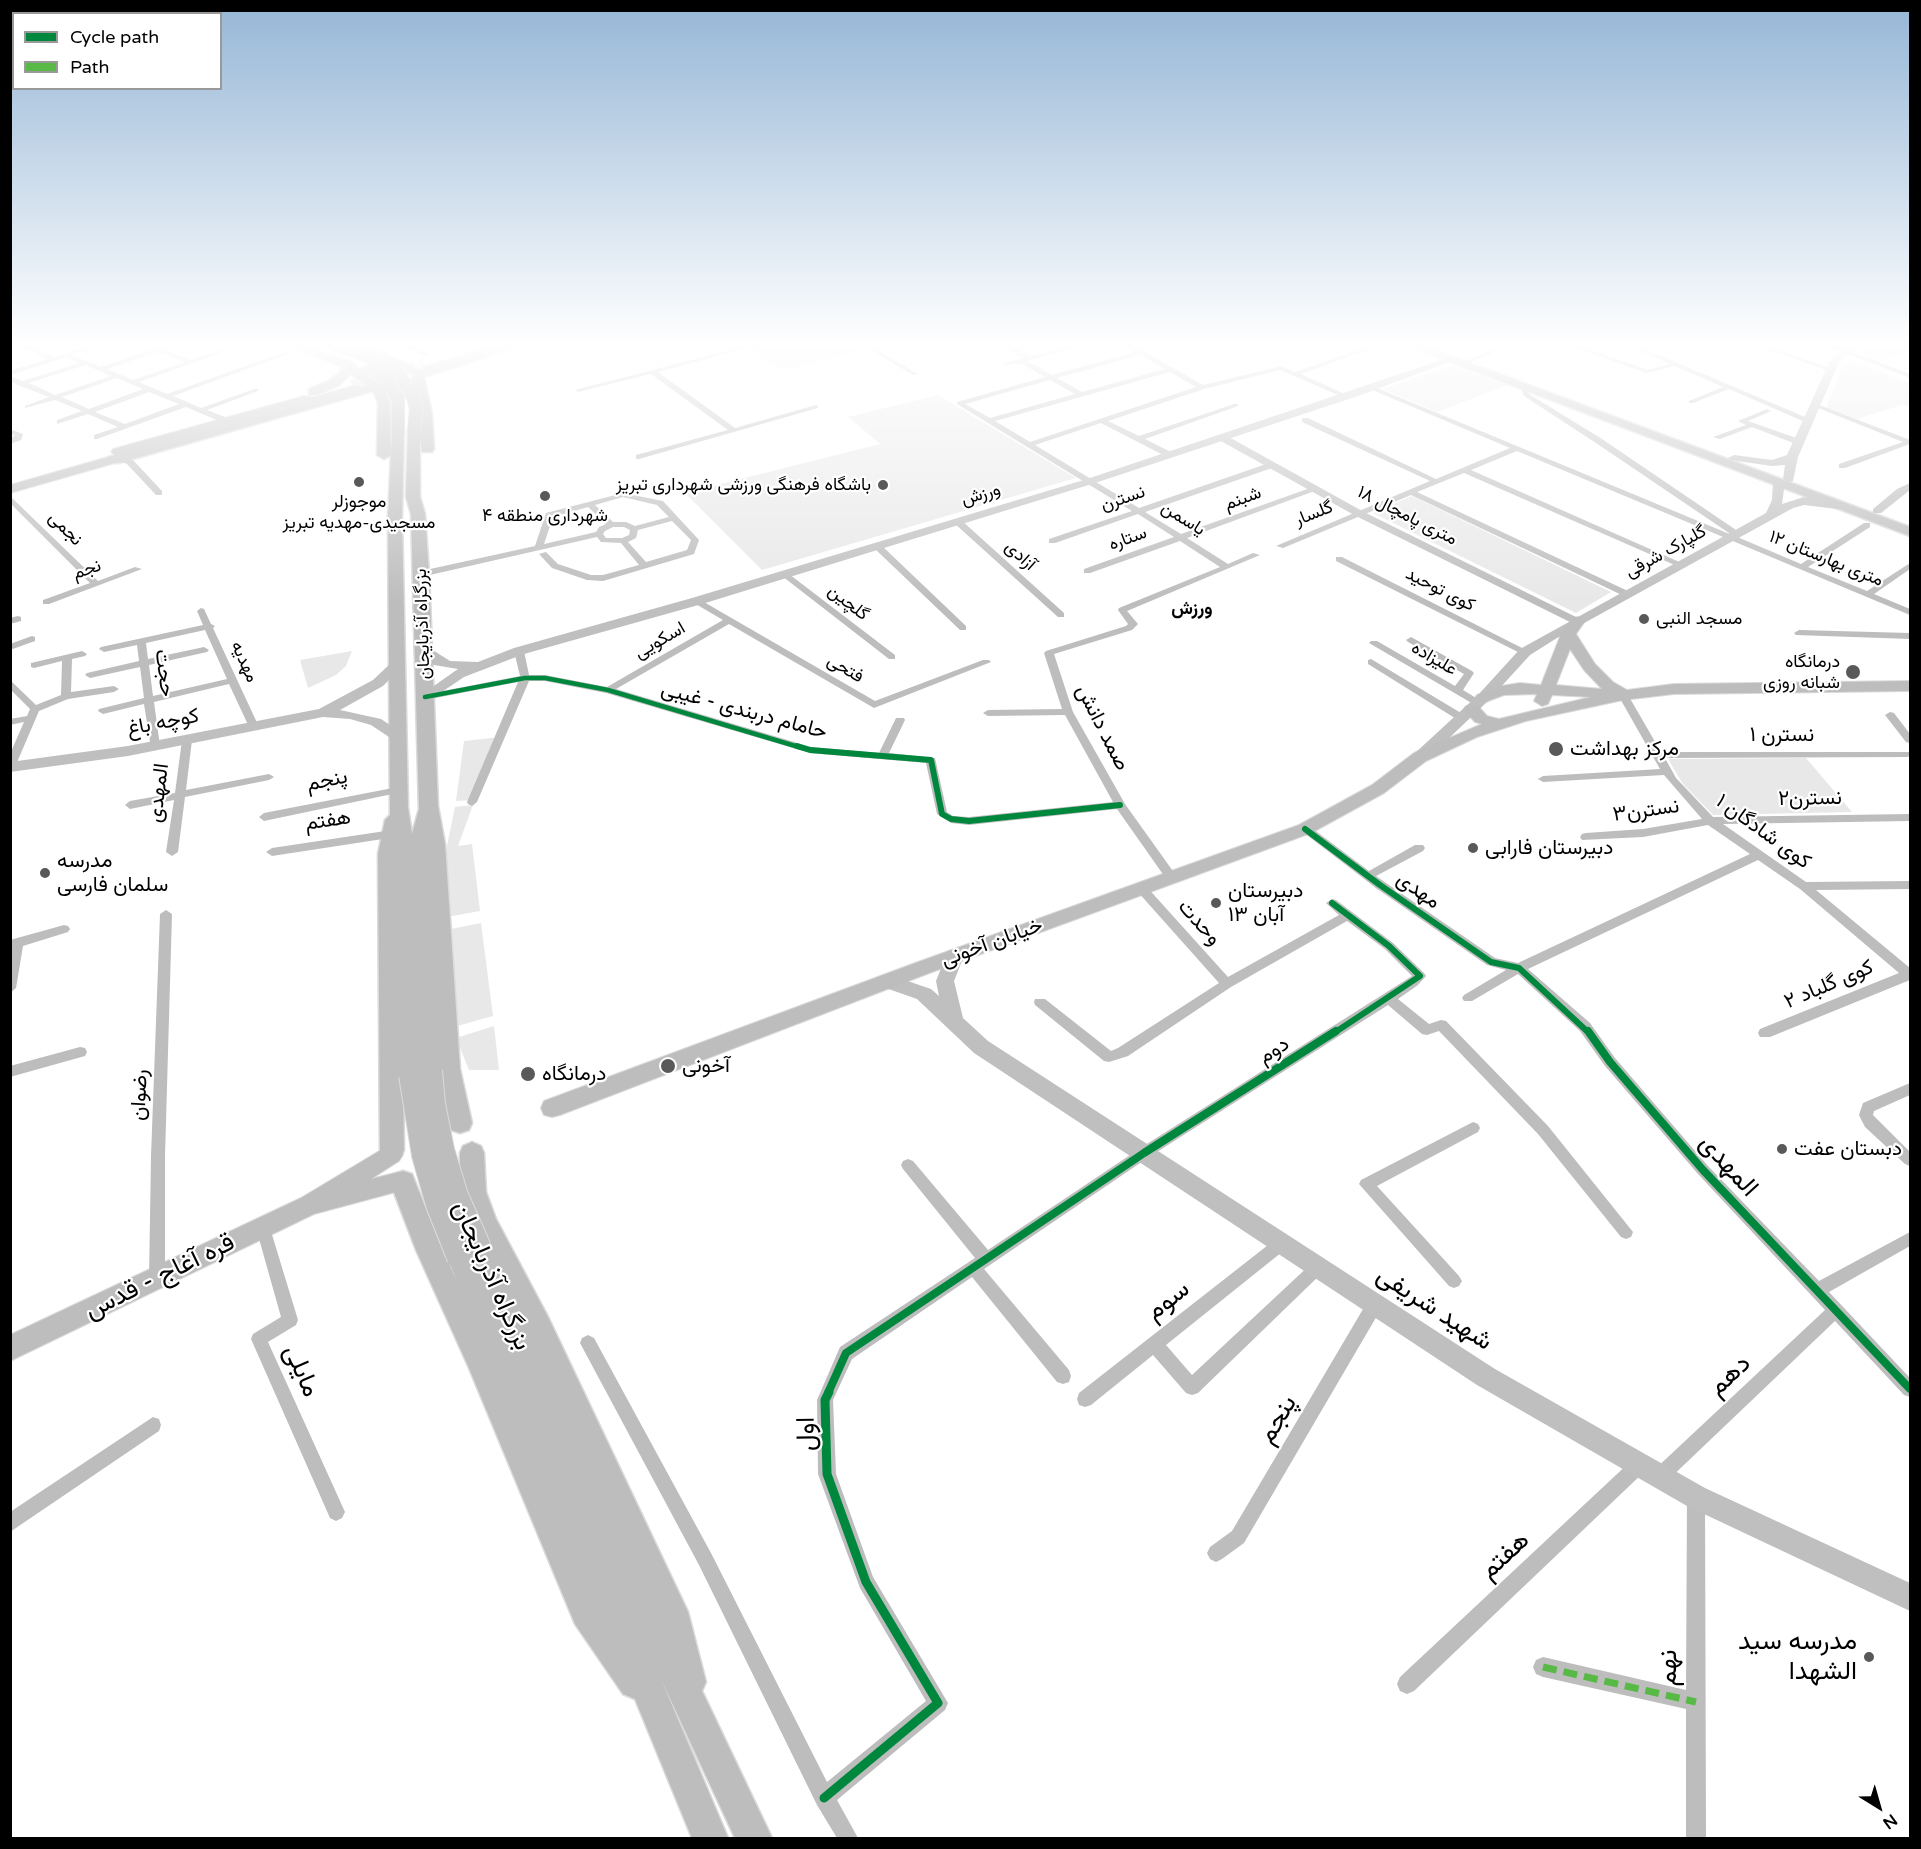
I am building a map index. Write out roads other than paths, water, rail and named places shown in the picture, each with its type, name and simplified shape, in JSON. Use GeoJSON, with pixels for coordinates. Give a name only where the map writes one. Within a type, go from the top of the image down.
{"type":"FeatureCollection","features":[{"type":"Feature","properties":{"kind":"highway"},"geometry":{"type":"LineString","coordinates":[[113,458],[190,430]]}},
{"type":"Feature","properties":{"kind":"highway"},"geometry":{"type":"LineString","coordinates":[[113,458],[217,430]]}},
{"type":"Feature","properties":{"kind":"highway","name":"بزرگراه آذربایجان"},"geometry":{"type":"LineString","coordinates":[[384,430],[384,494],[395,517]]}},
{"type":"Feature","properties":{"kind":"highway","name":"بزرگراه آذربایجان"},"geometry":{"type":"LineString","coordinates":[[398,430],[395,517],[398,799],[404,847],[425,1155],[439,1204],[474,1242],[616,1554],[695,1712],[754,1839]]}},
{"type":"Feature","properties":{"kind":"highway","name":"بزرگراه آذربایجان"},"geometry":{"type":"LineString","coordinates":[[391,1152],[420,1074],[435,843],[428,806],[422,574],[418,514],[413,497],[421,430]]}},
{"type":"Feature","properties":{"kind":"highway","name":"بزرگراه آذربایجان"},"geometry":{"type":"LineString","coordinates":[[422,430],[427,466]]}},
{"type":"Feature","properties":{"kind":"highway"},"geometry":{"type":"LineString","coordinates":[[1648,430],[1911,524]]}},
{"type":"Feature","properties":{"kind":"highway"},"geometry":{"type":"LineString","coordinates":[[1659,430],[1734,458],[1838,504],[1911,532]]}},
{"type":"Feature","properties":{"kind":"highway","name":"بزرگراه آذربایجان"},"geometry":{"type":"LineString","coordinates":[[418,514],[427,487]]}},
{"type":"Feature","properties":{"kind":"highway","name":"بزرگراه آذربایجان"},"geometry":{"type":"LineString","coordinates":[[398,799],[388,854],[420,1074],[460,1123]]}},
{"type":"Feature","properties":{"kind":"highway"},"geometry":{"type":"LineString","coordinates":[[446,1120],[460,1123],[464,1124],[473,1137],[472,1153],[459,1169],[419,1184],[401,1182],[389,1168],[391,1152],[408,1134],[446,1120]]}},
{"type":"Feature","properties":{"kind":"highway","name":"بزرگراه آذربایجان"},"geometry":{"type":"LineString","coordinates":[[472,1153],[474,1242],[710,1839]]}},
{"type":"Feature","properties":{"kind":"highway","name":"بزرگراه آذربایجان"},"geometry":{"type":"LineString","coordinates":[[401,1182],[429,1250],[480,1361],[586,1612],[661,1719]]}},
{"type":"Feature","properties":{"kind":"highway"},"geometry":{"type":"LineString","coordinates":[[429,1250],[435,1233],[451,1220],[470,1216],[474,1242]]}},
{"type":"Feature","properties":{"kind":"main road"},"geometry":{"type":"LineString","coordinates":[[10,489],[202,430]]}},
{"type":"Feature","properties":{"kind":"main road","name":"ورزش"},"geometry":{"type":"LineString","coordinates":[[425,697],[438,686],[459,674],[519,651],[697,601],[1091,481],[1246,430]]}},
{"type":"Feature","properties":{"kind":"main road"},"geometry":{"type":"LineString","coordinates":[[1771,515],[1778,500],[1782,478],[1803,430]]}},
{"type":"Feature","properties":{"kind":"main road"},"geometry":{"type":"LineString","coordinates":[[1734,458],[1772,463],[1783,462],[1791,457]]}},
{"type":"Feature","properties":{"kind":"main road"},"geometry":{"type":"LineString","coordinates":[[10,482],[113,458]]}},
{"type":"Feature","properties":{"kind":"main road","name":"گلپارک شرقی"},"geometry":{"type":"LineString","coordinates":[[1420,757],[1474,707],[1525,652],[1771,515],[1804,501],[1838,504]]}},
{"type":"Feature","properties":{"kind":"main road"},"geometry":{"type":"LineString","coordinates":[[1522,717],[1536,710],[1546,691],[1568,634],[1578,621]]}},
{"type":"Feature","properties":{"kind":"main road"},"geometry":{"type":"LineString","coordinates":[[1568,634],[1589,667],[1607,685],[1623,695]]}},
{"type":"Feature","properties":{"kind":"main road"},"geometry":{"type":"LineString","coordinates":[[423,650],[439,662],[449,665],[482,665]]}},
{"type":"Feature","properties":{"kind":"main road"},"geometry":{"type":"LineString","coordinates":[[323,713],[378,683],[397,665]]}},
{"type":"Feature","properties":{"kind":"main road"},"geometry":{"type":"LineString","coordinates":[[1500,724],[1481,719],[1474,707],[1501,691],[1520,688],[1623,695],[1674,689],[1911,686]]}},
{"type":"Feature","properties":{"kind":"main road","name":"خیابان آخونی"},"geometry":{"type":"LineString","coordinates":[[552,1108],[887,981],[1305,829],[1378,789],[1420,757],[1471,733],[1522,717],[1623,695]]}},
{"type":"Feature","properties":{"kind":"main road"},"geometry":{"type":"LineString","coordinates":[[323,713],[351,716],[376,723],[397,736]]}},
{"type":"Feature","properties":{"kind":"main road","name":"کوچه باغ"},"geometry":{"type":"LineString","coordinates":[[10,767],[155,746],[323,713]]}},
{"type":"Feature","properties":{"kind":"main road"},"geometry":{"type":"LineString","coordinates":[[954,1021],[945,981],[955,956]]}},
{"type":"Feature","properties":{"kind":"main road","name":"شهید شریفی"},"geometry":{"type":"LineString","coordinates":[[887,981],[924,994],[981,1047],[1486,1377],[1696,1497],[1911,1597]]}},
{"type":"Feature","properties":{"kind":"main road"},"geometry":{"type":"LineString","coordinates":[[309,1205],[391,1152]]}},
{"type":"Feature","properties":{"kind":"main road"},"geometry":{"type":"LineString","coordinates":[[309,1205],[401,1182]]}},
{"type":"Feature","properties":{"kind":"main road","name":"قره آغاج - قدس"},"geometry":{"type":"LineString","coordinates":[[10,1349],[309,1205]]}},
{"type":"Feature","properties":{"kind":"street"},"geometry":{"type":"LineString","coordinates":[[97,437],[115,430]]}},
{"type":"Feature","properties":{"kind":"street"},"geometry":{"type":"LineString","coordinates":[[639,457],[732,430]]}},
{"type":"Feature","properties":{"kind":"street","name":"یاسمن"},"geometry":{"type":"LineString","coordinates":[[1003,430],[1091,481],[1227,567]]}},
{"type":"Feature","properties":{"kind":"street"},"geometry":{"type":"LineString","coordinates":[[1028,445],[1071,430]]}},
{"type":"Feature","properties":{"kind":"street"},"geometry":{"type":"LineString","coordinates":[[1122,430],[1170,455]]}},
{"type":"Feature","properties":{"kind":"street"},"geometry":{"type":"LineString","coordinates":[[1139,439],[1164,430]]}},
{"type":"Feature","properties":{"kind":"street"},"geometry":{"type":"LineString","coordinates":[[1327,430],[1437,482]]}},
{"type":"Feature","properties":{"kind":"street"},"geometry":{"type":"LineString","coordinates":[[1471,430],[1733,536]]}},
{"type":"Feature","properties":{"kind":"street"},"geometry":{"type":"LineString","coordinates":[[1582,430],[1733,536]]}},
{"type":"Feature","properties":{"kind":"street"},"geometry":{"type":"LineString","coordinates":[[1717,437],[1737,430]]}},
{"type":"Feature","properties":{"kind":"street"},"geometry":{"type":"LineString","coordinates":[[1766,430],[1798,442]]}},
{"type":"Feature","properties":{"kind":"street"},"geometry":{"type":"LineString","coordinates":[[1881,430],[1911,442]]}},
{"type":"Feature","properties":{"kind":"street"},"geometry":{"type":"LineString","coordinates":[[10,431],[19,434],[18,438],[10,442]]}},
{"type":"Feature","properties":{"kind":"street","name":"۱۸ متری پامچال"},"geometry":{"type":"LineString","coordinates":[[1223,438],[1360,514],[1578,621]]}},
{"type":"Feature","properties":{"kind":"street"},"geometry":{"type":"LineString","coordinates":[[1842,466],[1911,442]]}},
{"type":"Feature","properties":{"kind":"street","name":"گلسار"},"geometry":{"type":"LineString","coordinates":[[1280,546],[1515,449]]}},
{"type":"Feature","properties":{"kind":"street"},"geometry":{"type":"LineString","coordinates":[[113,458],[130,462],[159,493]]}},
{"type":"Feature","properties":{"kind":"street","name":"نسترن"},"geometry":{"type":"LineString","coordinates":[[1052,541],[1272,465]]}},
{"type":"Feature","properties":{"kind":"street"},"geometry":{"type":"LineString","coordinates":[[1464,470],[1680,564]]}},
{"type":"Feature","properties":{"kind":"street"},"geometry":{"type":"LineString","coordinates":[[1877,512],[1900,491],[1911,486]]}},
{"type":"Feature","properties":{"kind":"street","name":"شبنم"},"geometry":{"type":"LineString","coordinates":[[1181,537],[1316,489]]}},
{"type":"Feature","properties":{"kind":"street"},"geometry":{"type":"LineString","coordinates":[[1411,492],[1627,594]]}},
{"type":"Feature","properties":{"kind":"street"},"geometry":{"type":"LineString","coordinates":[[623,495],[660,504],[695,540],[691,552],[603,578],[590,578],[555,566],[541,550],[549,515],[623,495]]}},
{"type":"Feature","properties":{"kind":"street","name":"نجمی"},"geometry":{"type":"LineString","coordinates":[[10,498],[96,584]]}},
{"type":"Feature","properties":{"kind":"street"},"geometry":{"type":"LineString","coordinates":[[589,504],[611,525]]}},
{"type":"Feature","properties":{"kind":"street"},"geometry":{"type":"LineString","coordinates":[[602,537],[602,529],[611,525],[626,524],[634,529],[674,518]]}},
{"type":"Feature","properties":{"kind":"street","name":"آزادی"},"geometry":{"type":"LineString","coordinates":[[957,521],[1061,615]]}},
{"type":"Feature","properties":{"kind":"street"},"geometry":{"type":"LineString","coordinates":[[1802,567],[1867,525]]}},
{"type":"Feature","properties":{"kind":"street"},"geometry":{"type":"LineString","coordinates":[[422,574],[455,568],[465,570],[602,537],[623,541],[633,536],[634,529]]}},
{"type":"Feature","properties":{"kind":"street","name":"۱۲ متری بهارستان"},"geometry":{"type":"LineString","coordinates":[[1733,536],[1911,612]]}},
{"type":"Feature","properties":{"kind":"street","name":"ستاره"},"geometry":{"type":"LineString","coordinates":[[1087,571],[1181,537]]}},
{"type":"Feature","properties":{"kind":"street"},"geometry":{"type":"LineString","coordinates":[[623,541],[645,566]]}},
{"type":"Feature","properties":{"kind":"street"},"geometry":{"type":"LineString","coordinates":[[877,546],[963,628]]}},
{"type":"Feature","properties":{"kind":"street","name":"صمد دانش"},"geometry":{"type":"LineString","coordinates":[[1171,878],[1120,805],[1068,712],[1049,653],[1129,628],[1133,624],[1122,610],[1256,555]]}},
{"type":"Feature","properties":{"kind":"street","name":"کوی توحید"},"geometry":{"type":"LineString","coordinates":[[1340,559],[1525,652]]}},
{"type":"Feature","properties":{"kind":"street"},"geometry":{"type":"LineString","coordinates":[[1868,594],[1911,565]]}},
{"type":"Feature","properties":{"kind":"street","name":"نجم"},"geometry":{"type":"LineString","coordinates":[[46,602],[138,569]]}},
{"type":"Feature","properties":{"kind":"street","name":"گلچین"},"geometry":{"type":"LineString","coordinates":[[785,574],[892,657]]}},
{"type":"Feature","properties":{"kind":"street","name":"فتحی"},"geometry":{"type":"LineString","coordinates":[[697,601],[874,705],[986,662]]}},
{"type":"Feature","properties":{"kind":"street","name":"مهدیه"},"geometry":{"type":"LineString","coordinates":[[201,611],[210,626],[254,727]]}},
{"type":"Feature","properties":{"kind":"street","name":"اسکویی"},"geometry":{"type":"LineString","coordinates":[[608,690],[729,620]]}},
{"type":"Feature","properties":{"kind":"street"},"geometry":{"type":"LineString","coordinates":[[104,650],[210,626]]}},
{"type":"Feature","properties":{"kind":"street"},"geometry":{"type":"LineString","coordinates":[[1799,633],[1911,636]]}},
{"type":"Feature","properties":{"kind":"street"},"geometry":{"type":"LineString","coordinates":[[10,647],[32,639]]}},
{"type":"Feature","properties":{"kind":"street"},"geometry":{"type":"LineString","coordinates":[[1411,640],[1469,673],[1457,691]]}},
{"type":"Feature","properties":{"kind":"street","name":"حجت"},"geometry":{"type":"LineString","coordinates":[[141,641],[155,746]]}},
{"type":"Feature","properties":{"kind":"street","name":"علیزاده"},"geometry":{"type":"LineString","coordinates":[[1374,644],[1457,691],[1474,707]]}},
{"type":"Feature","properties":{"kind":"street"},"geometry":{"type":"LineString","coordinates":[[90,675],[204,650]]}},
{"type":"Feature","properties":{"kind":"street"},"geometry":{"type":"LineString","coordinates":[[472,802],[525,678],[519,651]]}},
{"type":"Feature","properties":{"kind":"street"},"geometry":{"type":"LineString","coordinates":[[34,665],[82,654]]}},
{"type":"Feature","properties":{"kind":"street"},"geometry":{"type":"LineString","coordinates":[[66,696],[68,658]]}},
{"type":"Feature","properties":{"kind":"street"},"geometry":{"type":"LineString","coordinates":[[1371,662],[1474,707]]}},
{"type":"Feature","properties":{"kind":"street","name":"حامام دربندی - غیبی"},"geometry":{"type":"LineString","coordinates":[[425,697],[525,678],[545,678],[608,690],[810,750],[931,760],[942,814],[951,819],[969,821],[1120,805]]}},
{"type":"Feature","properties":{"kind":"street"},"geometry":{"type":"LineString","coordinates":[[103,711],[233,680]]}},
{"type":"Feature","properties":{"kind":"street"},"geometry":{"type":"LineString","coordinates":[[10,683],[33,713]]}},
{"type":"Feature","properties":{"kind":"street"},"geometry":{"type":"LineString","coordinates":[[10,722],[66,696],[114,689]]}},
{"type":"Feature","properties":{"kind":"street","name":"کوی شادگان ۱"},"geometry":{"type":"LineString","coordinates":[[1623,695],[1672,780],[1710,821],[1804,886],[1910,974]]}},
{"type":"Feature","properties":{"kind":"street"},"geometry":{"type":"LineString","coordinates":[[988,713],[1068,712]]}},
{"type":"Feature","properties":{"kind":"street"},"geometry":{"type":"LineString","coordinates":[[10,767],[33,713]]}},
{"type":"Feature","properties":{"kind":"street"},"geometry":{"type":"LineString","coordinates":[[1890,715],[1911,740]]}},
{"type":"Feature","properties":{"kind":"street"},"geometry":{"type":"LineString","coordinates":[[883,756],[900,720]]}},
{"type":"Feature","properties":{"kind":"street","name":"المهدی"},"geometry":{"type":"LineString","coordinates":[[172,852],[187,740]]}},
{"type":"Feature","properties":{"kind":"street","name":"نسترن ۱"},"geometry":{"type":"LineString","coordinates":[[1657,755],[1907,754]]}},
{"type":"Feature","properties":{"kind":"street"},"geometry":{"type":"LineString","coordinates":[[1542,779],[1667,772]]}},
{"type":"Feature","properties":{"kind":"street"},"geometry":{"type":"LineString","coordinates":[[130,805],[268,777]]}},
{"type":"Feature","properties":{"kind":"street","name":"پنجم"},"geometry":{"type":"LineString","coordinates":[[264,817],[398,799]]}},
{"type":"Feature","properties":{"kind":"street","name":"نسترن۲"},"geometry":{"type":"LineString","coordinates":[[1710,821],[1911,817]]}},
{"type":"Feature","properties":{"kind":"street","name":"نسترن۳"},"geometry":{"type":"LineString","coordinates":[[1586,837],[1643,833],[1710,821]]}},
{"type":"Feature","properties":{"kind":"street","name":"مهدی"},"geometry":{"type":"LineString","coordinates":[[1305,829],[1491,962],[1519,968]]}},
{"type":"Feature","properties":{"kind":"street","name":"هفتم"},"geometry":{"type":"LineString","coordinates":[[272,852],[392,834]]}},
{"type":"Feature","properties":{"kind":"street"},"geometry":{"type":"LineString","coordinates":[[1368,876],[1419,848]]}},
{"type":"Feature","properties":{"kind":"street"},"geometry":{"type":"LineString","coordinates":[[1468,998],[1519,968],[1759,855]]}},
{"type":"Feature","properties":{"kind":"street"},"geometry":{"type":"LineString","coordinates":[[1804,886],[1911,885]]}},
{"type":"Feature","properties":{"kind":"street","name":"وحدت"},"geometry":{"type":"LineString","coordinates":[[1141,888],[1227,984]]}},
{"type":"Feature","properties":{"kind":"street"},"geometry":{"type":"LineString","coordinates":[[1040,1002],[1109,1057],[1123,1052],[1227,984],[1347,915],[1332,903]]}},
{"type":"Feature","properties":{"kind":"street","name":"رضوان"},"geometry":{"type":"LineString","coordinates":[[157,1279],[158,1156],[166,914]]}},
{"type":"Feature","properties":{"kind":"street","name":"دوم"},"geometry":{"type":"LineString","coordinates":[[1144,1153],[1388,998],[1420,975],[1389,946],[1347,915]]}},
{"type":"Feature","properties":{"kind":"street"},"geometry":{"type":"LineString","coordinates":[[10,988],[14,944],[64,929]]}},
{"type":"Feature","properties":{"kind":"street","name":"المهدی"},"geometry":{"type":"LineString","coordinates":[[1519,968],[1585,1028],[1610,1062],[1703,1170],[1911,1389]]}},
{"type":"Feature","properties":{"kind":"street","name":"کوی گلباد ۲"},"geometry":{"type":"LineString","coordinates":[[1765,1033],[1910,974]]}},
{"type":"Feature","properties":{"kind":"street"},"geometry":{"type":"LineString","coordinates":[[1388,998],[1427,1030],[1441,1025],[1543,1130],[1626,1232]]}},
{"type":"Feature","properties":{"kind":"street"},"geometry":{"type":"LineString","coordinates":[[10,1072],[80,1052]]}},
{"type":"Feature","properties":{"kind":"street"},"geometry":{"type":"LineString","coordinates":[[1911,1089],[1868,1107],[1866,1115],[1870,1123],[1911,1160]]}},
{"type":"Feature","properties":{"kind":"street"},"geometry":{"type":"LineString","coordinates":[[1454,1281],[1366,1184],[1473,1128]]}},
{"type":"Feature","properties":{"kind":"street","name":"اول"},"geometry":{"type":"LineString","coordinates":[[824,1798],[938,1703],[866,1582],[827,1474],[825,1400],[846,1353],[1144,1153]]}},
{"type":"Feature","properties":{"kind":"street"},"geometry":{"type":"LineString","coordinates":[[908,1165],[1062,1376]]}},
{"type":"Feature","properties":{"kind":"street","name":"مایلی"},"geometry":{"type":"LineString","coordinates":[[263,1228],[290,1320],[259,1339],[336,1512]]}},
{"type":"Feature","properties":{"kind":"street"},"geometry":{"type":"LineString","coordinates":[[1816,1291],[1911,1239]]}},
{"type":"Feature","properties":{"kind":"street","name":"سوم"},"geometry":{"type":"LineString","coordinates":[[1085,1399],[1282,1244]]}},
{"type":"Feature","properties":{"kind":"street"},"geometry":{"type":"LineString","coordinates":[[1154,1344],[1192,1387],[1318,1267]]}},
{"type":"Feature","properties":{"kind":"street","name":"پنجم"},"geometry":{"type":"LineString","coordinates":[[1216,1553],[1238,1538],[1375,1304]]}},
{"type":"Feature","properties":{"kind":"street","name":"دهم"},"geometry":{"type":"LineString","coordinates":[[1649,1471],[1835,1311]]}},
{"type":"Feature","properties":{"kind":"street"},"geometry":{"type":"LineString","coordinates":[[588,1343],[705,1559],[824,1798],[848,1839]]}},
{"type":"Feature","properties":{"kind":"street"},"geometry":{"type":"LineString","coordinates":[[10,1524],[153,1425]]}},
{"type":"Feature","properties":{"kind":"street","name":"هفتم"},"geometry":{"type":"LineString","coordinates":[[1407,1684],[1649,1471]]}},
{"type":"Feature","properties":{"kind":"street","name":"نهم"},"geometry":{"type":"LineString","coordinates":[[1696,1497],[1696,1839]]}},
{"type":"Feature","properties":{"kind":"street"},"geometry":{"type":"LineString","coordinates":[[1543,1667],[1696,1702]]}},
{"type":"Feature","properties":{"kind":"place","name":"موجوزلر مسجیدی-مهدیه تبریز"},"geometry":{"type":"Point","coordinates":[359,482]}},
{"type":"Feature","properties":{"kind":"place","name":"باشگاه فرهنگی ورزشی شهرداری تبریز"},"geometry":{"type":"Point","coordinates":[883,485]}},
{"type":"Feature","properties":{"kind":"place","name":"شهرداری منطقه ۴"},"geometry":{"type":"Point","coordinates":[545,496]}},
{"type":"Feature","properties":{"kind":"place","name":"مسجد النبی"},"geometry":{"type":"Point","coordinates":[1644,619]}},
{"type":"Feature","properties":{"kind":"place","name":"درمانگاه شبانه روزی"},"geometry":{"type":"Point","coordinates":[1853,672]}},
{"type":"Feature","properties":{"kind":"place","name":"مرکز بهداشت"},"geometry":{"type":"Point","coordinates":[1556,749]}},
{"type":"Feature","properties":{"kind":"place","name":"دبیرستان فارابی"},"geometry":{"type":"Point","coordinates":[1473,848]}},
{"type":"Feature","properties":{"kind":"place","name":"مدرسه سلمان فارسی"},"geometry":{"type":"Point","coordinates":[45,873]}},
{"type":"Feature","properties":{"kind":"place","name":"دبیرستان ۱۳ آبان"},"geometry":{"type":"Point","coordinates":[1216,903]}},
{"type":"Feature","properties":{"kind":"place","name":"آخونی"},"geometry":{"type":"Point","coordinates":[668,1066]}},
{"type":"Feature","properties":{"kind":"place","name":"درمانگاه"},"geometry":{"type":"Point","coordinates":[528,1074]}},
{"type":"Feature","properties":{"kind":"place","name":"دبستان عفت"},"geometry":{"type":"Point","coordinates":[1782,1149]}},
{"type":"Feature","properties":{"kind":"place","name":"مدرسه سید الشهدا"},"geometry":{"type":"Point","coordinates":[1869,1657]}},
{"type":"Feature","properties":{"kind":"district","name":"ورزش"},"geometry":{"type":"Point","coordinates":[1192,609]}}]}
